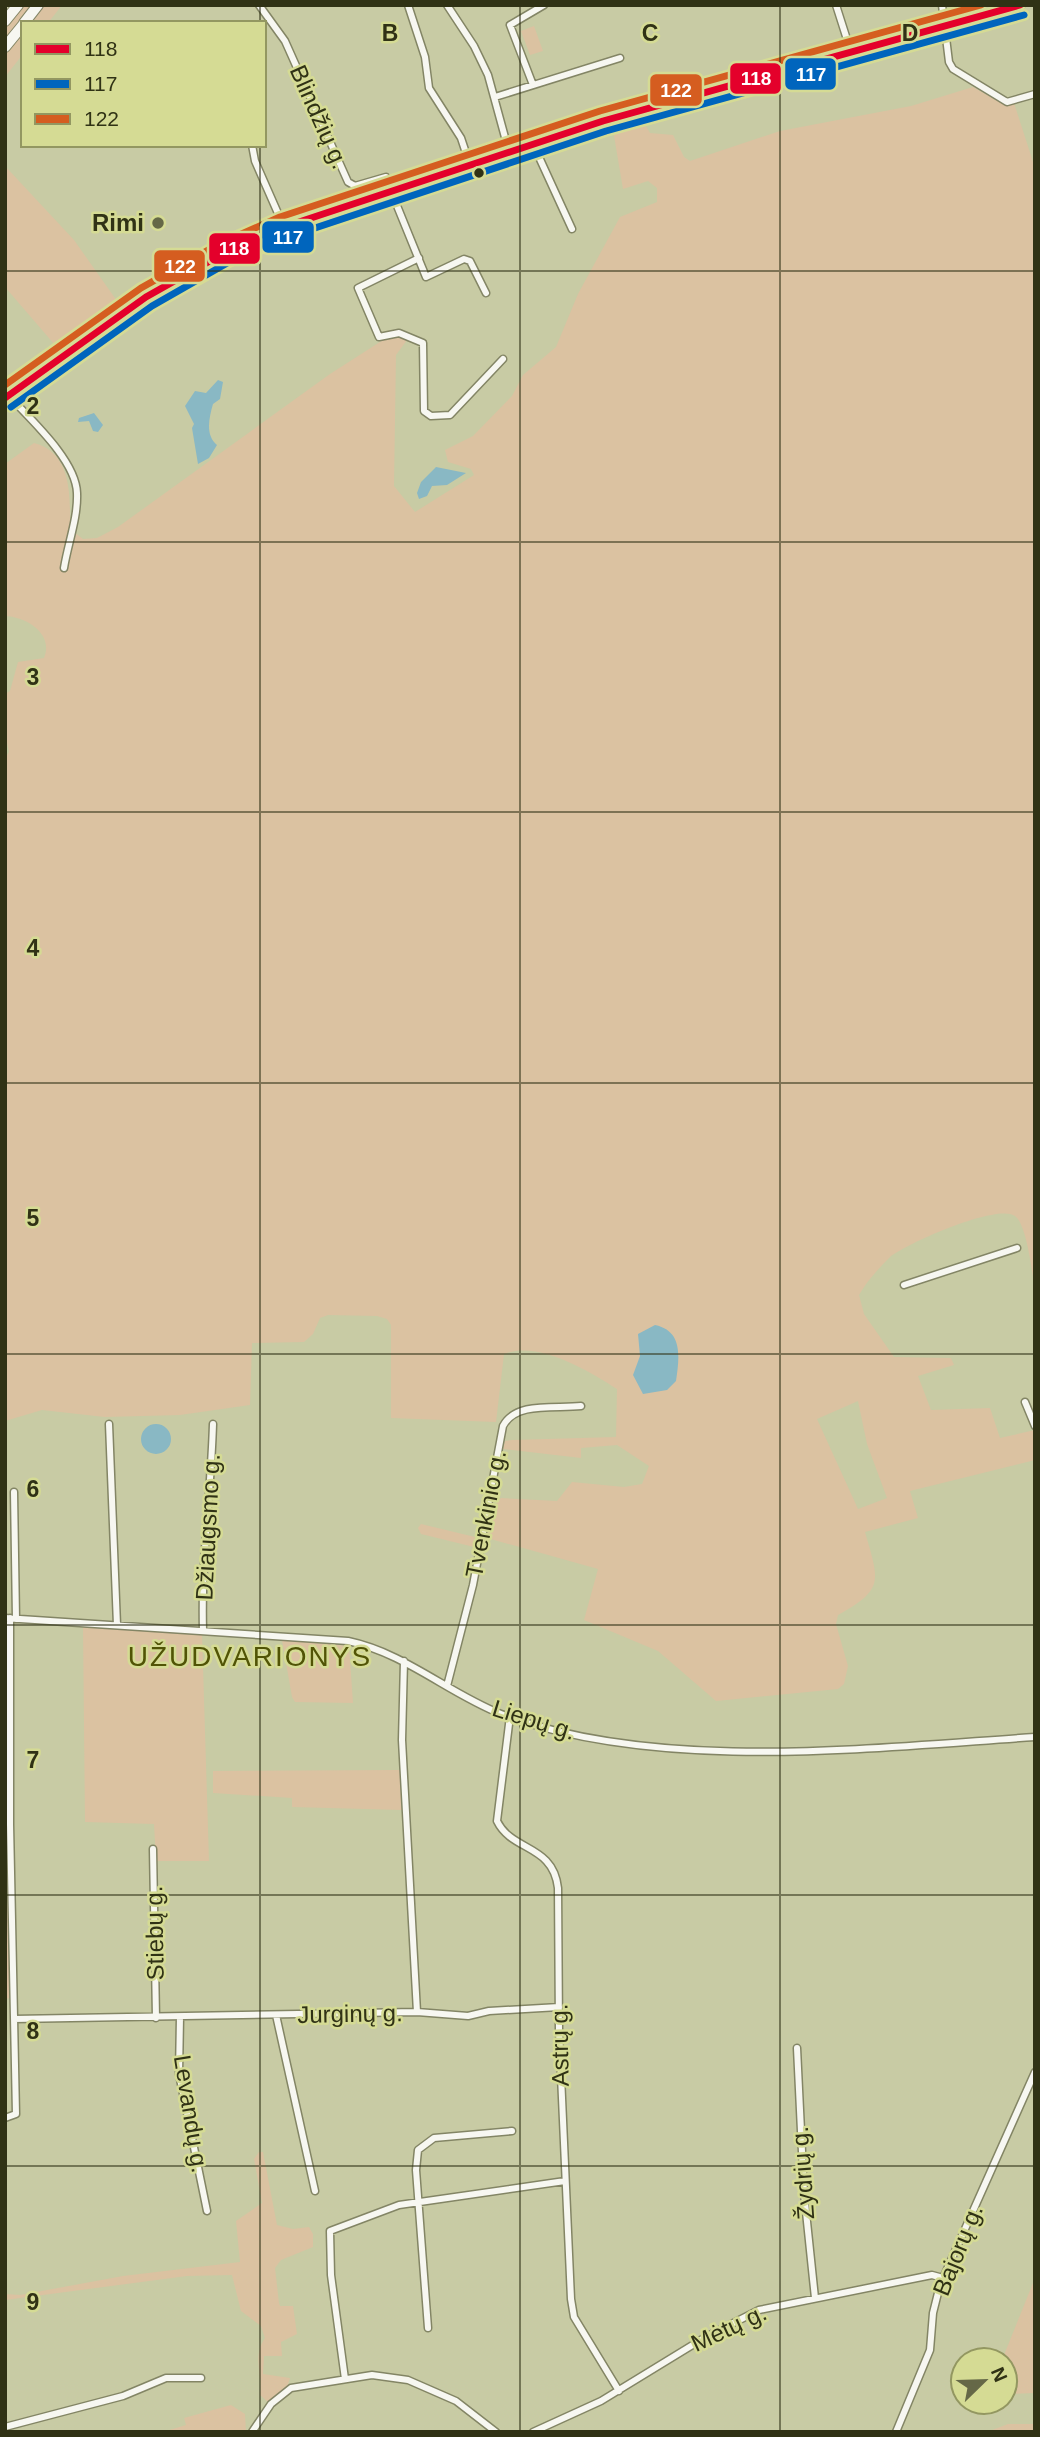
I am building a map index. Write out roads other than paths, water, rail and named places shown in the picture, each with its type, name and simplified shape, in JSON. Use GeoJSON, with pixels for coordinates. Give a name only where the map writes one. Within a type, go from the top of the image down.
{"type":"FeatureCollection","features":[{"type":"Feature","properties":{"kind":"highway"},"geometry":{"type":"LineString","coordinates":[[5,21],[18,5]]}},
{"type":"Feature","properties":{"kind":"highway"},"geometry":{"type":"LineString","coordinates":[[25,21],[38,5]]}},
{"type":"Feature","properties":{"kind":"highway"},"geometry":{"type":"LineString","coordinates":[[5,47],[21,27]]}},
{"type":"Feature","properties":{"kind":"main road"},"geometry":{"type":"LineString","coordinates":[[7,396],[154,292],[224,253],[284,227],[615,117],[1016,6]]}},
{"type":"Feature","properties":{"kind":"street","name":"Blindžių g."},"geometry":{"type":"LineString","coordinates":[[259,5],[285,41],[348,182],[355,186],[386,177],[393,190]]}},
{"type":"Feature","properties":{"kind":"street"},"geometry":{"type":"LineString","coordinates":[[408,5],[425,57],[429,88],[461,138],[470,165]]}},
{"type":"Feature","properties":{"kind":"street"},"geometry":{"type":"LineString","coordinates":[[447,5],[474,46],[495,97],[509,152]]}},
{"type":"Feature","properties":{"kind":"street"},"geometry":{"type":"LineString","coordinates":[[533,85],[510,25],[544,5]]}},
{"type":"Feature","properties":{"kind":"street"},"geometry":{"type":"LineString","coordinates":[[836,5],[850,52]]}},
{"type":"Feature","properties":{"kind":"street"},"geometry":{"type":"LineString","coordinates":[[942,5],[949,62],[953,69],[1007,102],[1035,94]]}},
{"type":"Feature","properties":{"kind":"street"},"geometry":{"type":"LineString","coordinates":[[495,97],[620,58]]}},
{"type":"Feature","properties":{"kind":"street"},"geometry":{"type":"LineString","coordinates":[[533,144],[572,229]]}},
{"type":"Feature","properties":{"kind":"street"},"geometry":{"type":"LineString","coordinates":[[252,147],[255,161],[284,227]]}},
{"type":"Feature","properties":{"kind":"street"},"geometry":{"type":"LineString","coordinates":[[393,190],[426,277],[464,259],[470,261],[486,293]]}},
{"type":"Feature","properties":{"kind":"street"},"geometry":{"type":"LineString","coordinates":[[419,258],[358,288],[379,337],[399,333],[423,343],[424,411],[430,416],[450,415],[503,359]]}},
{"type":"Feature","properties":{"kind":"street"},"geometry":{"type":"LineString","coordinates":[[7,396],[63,458],[76,484],[75,514],[64,568]]}},
{"type":"Feature","properties":{"kind":"street"},"geometry":{"type":"LineString","coordinates":[[904,1285],[1017,1248]]}},
{"type":"Feature","properties":{"kind":"street"},"geometry":{"type":"LineString","coordinates":[[1025,1402],[1035,1426]]}},
{"type":"Feature","properties":{"kind":"street","name":"Tvenkinio g."},"geometry":{"type":"LineString","coordinates":[[447,1686],[473,1585],[503,1426],[507,1418],[520,1410],[581,1406]]}},
{"type":"Feature","properties":{"kind":"street"},"geometry":{"type":"LineString","coordinates":[[109,1424],[117,1625]]}},
{"type":"Feature","properties":{"kind":"street","name":"Džiaugsmo g."},"geometry":{"type":"LineString","coordinates":[[204,1630],[202,1577],[211,1504],[213,1424]]}},
{"type":"Feature","properties":{"kind":"street"},"geometry":{"type":"LineString","coordinates":[[5,2118],[16,2114],[10,1824],[14,1492]]}},
{"type":"Feature","properties":{"kind":"street","name":"Liepų g."},"geometry":{"type":"LineString","coordinates":[[11,1618],[204,1630],[348,1641],[368,1645],[510,1716],[640,1746],[787,1751],[1035,1737]]}},
{"type":"Feature","properties":{"kind":"street","name":"Jurginų g."},"geometry":{"type":"LineString","coordinates":[[14,2019],[417,2012],[401,1740],[404,1661]]}},
{"type":"Feature","properties":{"kind":"street","name":"Astrų g."},"geometry":{"type":"LineString","coordinates":[[510,1716],[497,1821],[507,1834],[534,1850],[556,1872],[565,2181],[574,2317],[619,2391]]}},
{"type":"Feature","properties":{"kind":"street","name":"Stiebų g."},"geometry":{"type":"LineString","coordinates":[[153,1849],[156,2018]]}},
{"type":"Feature","properties":{"kind":"street"},"geometry":{"type":"LineString","coordinates":[[5,2003],[14,2003]]}},
{"type":"Feature","properties":{"kind":"street"},"geometry":{"type":"LineString","coordinates":[[417,2012],[468,2015],[489,2011],[559,2007]]}},
{"type":"Feature","properties":{"kind":"street"},"geometry":{"type":"LineString","coordinates":[[276,2015],[315,2191]]}},
{"type":"Feature","properties":{"kind":"street","name":"Levandų g."},"geometry":{"type":"LineString","coordinates":[[180,2017],[179,2074],[207,2211]]}},
{"type":"Feature","properties":{"kind":"street","name":"Žydrių g."},"geometry":{"type":"LineString","coordinates":[[797,2048],[804,2193],[815,2298]]}},
{"type":"Feature","properties":{"kind":"street","name":"Bajorų g."},"geometry":{"type":"LineString","coordinates":[[896,2432],[930,2350],[935,2302],[943,2278],[1035,2072]]}},
{"type":"Feature","properties":{"kind":"street"},"geometry":{"type":"LineString","coordinates":[[428,2329],[416,2156],[425,2142],[434,2138],[512,2131]]}},
{"type":"Feature","properties":{"kind":"street"},"geometry":{"type":"LineString","coordinates":[[345,2379],[328,2236],[335,2228],[418,2201],[565,2181]]}},
{"type":"Feature","properties":{"kind":"street","name":"Mėtų g."},"geometry":{"type":"LineString","coordinates":[[533,2432],[575,2415],[738,2319],[759,2310],[932,2275],[943,2278]]}},
{"type":"Feature","properties":{"kind":"street"},"geometry":{"type":"LineString","coordinates":[[252,2432],[271,2404],[292,2388],[372,2375],[408,2380],[456,2401],[496,2432]]}},
{"type":"Feature","properties":{"kind":"street"},"geometry":{"type":"LineString","coordinates":[[5,2427],[123,2396],[166,2378],[201,2378]]}},
{"type":"Feature","properties":{"kind":"water"},"geometry":{"type":"Polygon","coordinates":[[[218,380],[223,382],[220,399],[213,404],[209,426],[213,441],[217,445],[209,458],[198,464],[192,428],[194,424],[185,406],[195,391],[206,393],[218,380]]]}},
{"type":"Feature","properties":{"kind":"water"},"geometry":{"type":"Polygon","coordinates":[[[94,413],[103,425],[98,432],[93,431],[89,421],[78,422],[79,418],[94,413]]]}},
{"type":"Feature","properties":{"kind":"water"},"geometry":{"type":"Polygon","coordinates":[[[436,467],[466,473],[447,485],[432,486],[427,496],[419,499],[417,493],[421,482],[436,467]]]}},
{"type":"Feature","properties":{"kind":"water"},"geometry":{"type":"Polygon","coordinates":[[[655,1325],[671,1333],[678,1347],[676,1381],[667,1390],[643,1394],[633,1375],[640,1356],[638,1334],[655,1325]]]}},
{"type":"Feature","properties":{"kind":"water"},"geometry":{"type":"Polygon","coordinates":[[[156,1424],[167,1428],[171,1439],[167,1450],[156,1454],[145,1450],[141,1439],[145,1428],[156,1424]]]}},
{"type":"Feature","properties":{"kind":"place","name":"Rimi"},"geometry":{"type":"Point","coordinates":[158,223]}},
{"type":"Feature","properties":{"kind":"district","name":"UŽUDVARIONYS"},"geometry":{"type":"Point","coordinates":[250,1656]}}]}
